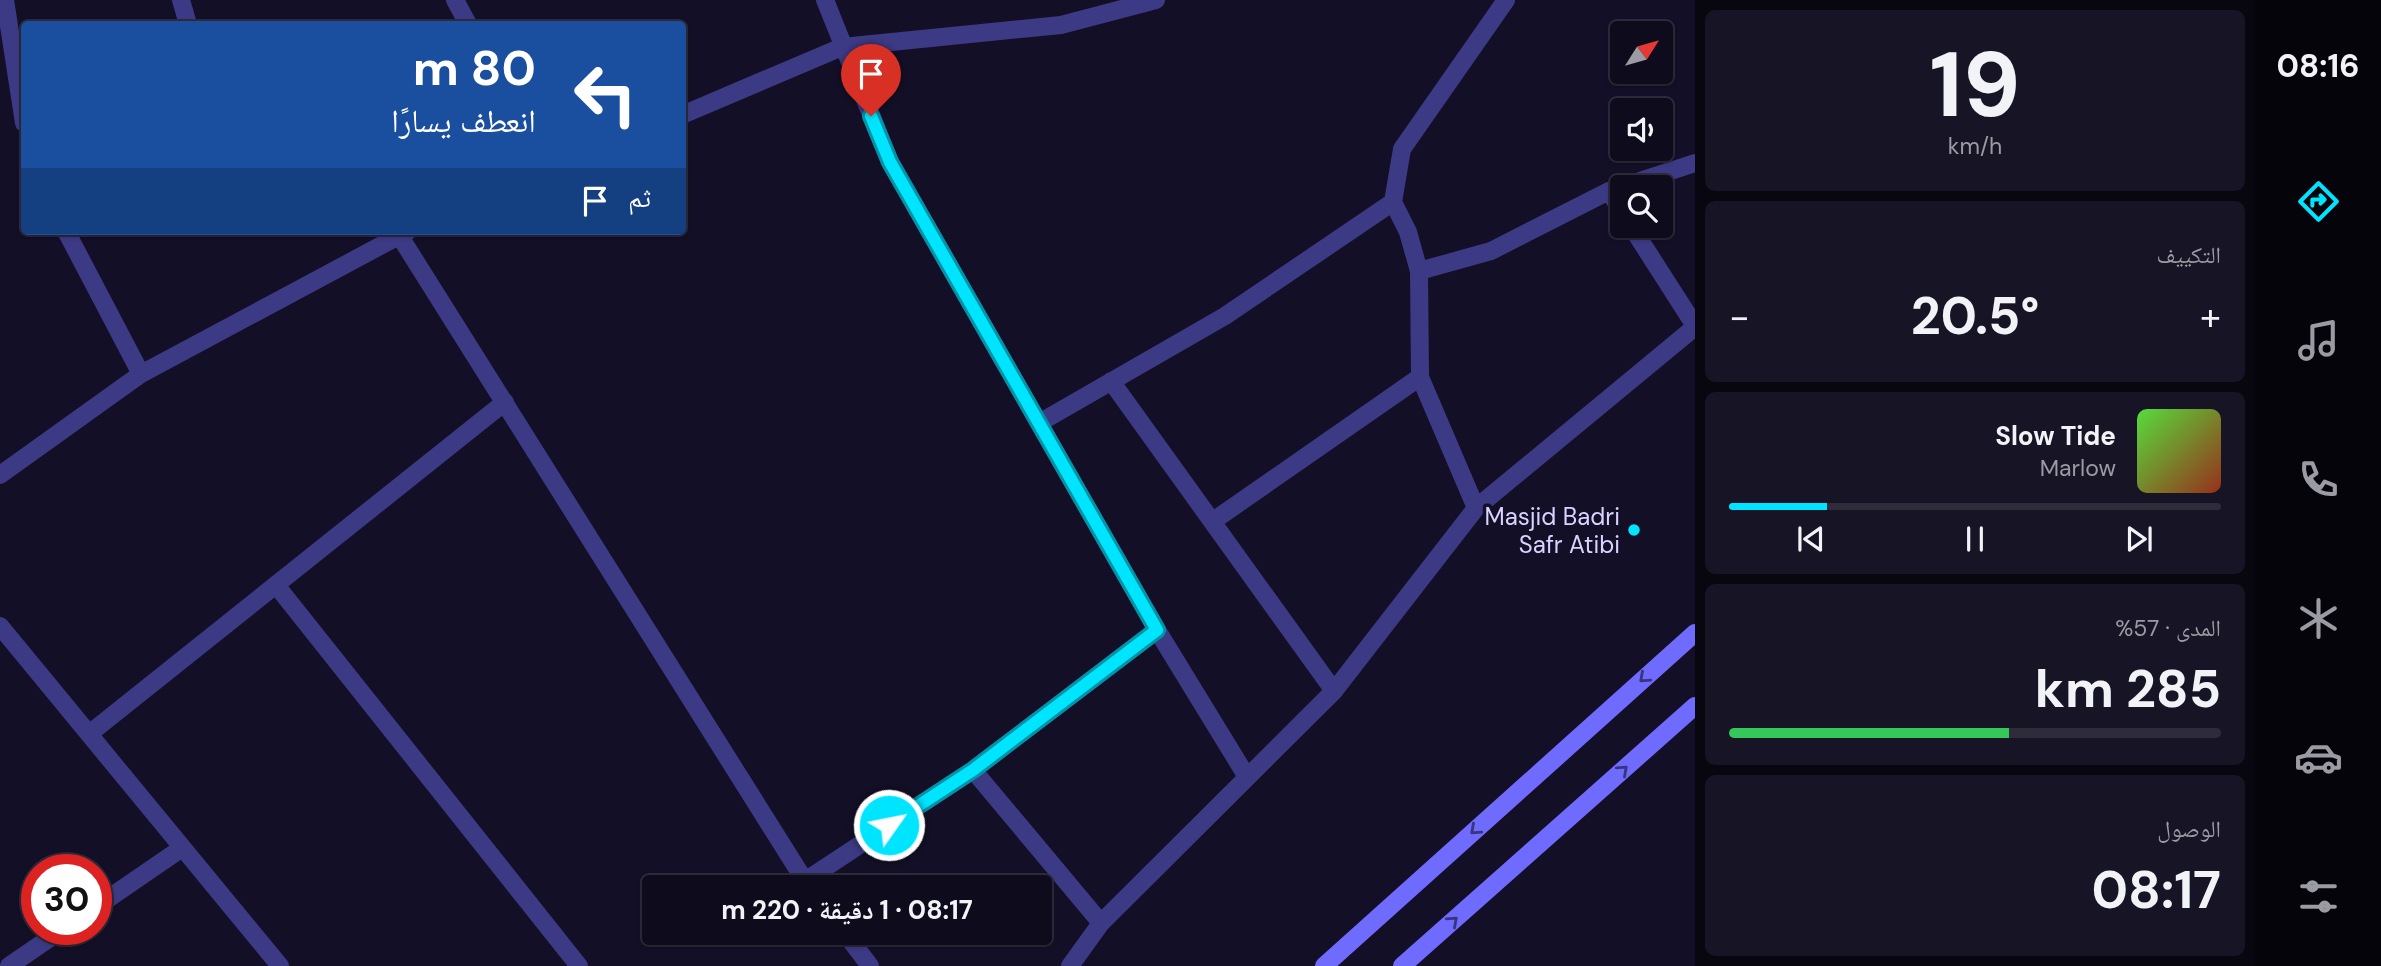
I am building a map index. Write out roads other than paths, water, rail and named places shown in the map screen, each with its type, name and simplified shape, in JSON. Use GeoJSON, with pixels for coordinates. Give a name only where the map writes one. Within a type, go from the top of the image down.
{"type":"FeatureCollection","features":[{"type":"Feature","properties":{"kind":"street"},"geometry":{"type":"LineString","coordinates":[[5,0],[21,104]]}},
{"type":"Feature","properties":{"kind":"street"},"geometry":{"type":"LineString","coordinates":[[181,0],[187,21]]}},
{"type":"Feature","properties":{"kind":"street"},"geometry":{"type":"LineString","coordinates":[[455,0],[466,21]]}},
{"type":"Feature","properties":{"kind":"street"},"geometry":{"type":"LineString","coordinates":[[825,0],[890,162],[1157,630],[1247,777]]}},
{"type":"Feature","properties":{"kind":"street"},"geometry":{"type":"LineString","coordinates":[[686,113],[842,47],[1061,24],[1156,0]]}},
{"type":"Feature","properties":{"kind":"street"},"geometry":{"type":"LineString","coordinates":[[1476,508],[1420,377],[1419,271],[1408,232],[1393,202],[1402,149],[1506,0]]}},
{"type":"Feature","properties":{"kind":"street"},"geometry":{"type":"LineString","coordinates":[[1419,271],[1491,251],[1609,191],[1695,163]]}},
{"type":"Feature","properties":{"kind":"street"},"geometry":{"type":"LineString","coordinates":[[1039,423],[1225,316],[1393,202]]}},
{"type":"Feature","properties":{"kind":"street"},"geometry":{"type":"LineString","coordinates":[[68,235],[141,374]]}},
{"type":"Feature","properties":{"kind":"street"},"geometry":{"type":"LineString","coordinates":[[0,475],[141,374],[400,235]]}},
{"type":"Feature","properties":{"kind":"street"},"geometry":{"type":"LineString","coordinates":[[405,235],[505,402],[801,875]]}},
{"type":"Feature","properties":{"kind":"street"},"geometry":{"type":"LineString","coordinates":[[1070,966],[1101,923],[1334,691],[1476,508],[1695,326],[1639,238]]}},
{"type":"Feature","properties":{"kind":"street"},"geometry":{"type":"LineString","coordinates":[[1213,521],[1420,377]]}},
{"type":"Feature","properties":{"kind":"street"},"geometry":{"type":"LineString","coordinates":[[1111,381],[1334,691]]}},
{"type":"Feature","properties":{"kind":"street"},"geometry":{"type":"LineString","coordinates":[[89,734],[505,402]]}},
{"type":"Feature","properties":{"kind":"street"},"geometry":{"type":"LineString","coordinates":[[276,585],[579,966]]}},
{"type":"Feature","properties":{"kind":"street"},"geometry":{"type":"LineString","coordinates":[[0,626],[280,966]]}},
{"type":"Feature","properties":{"kind":"street"},"geometry":{"type":"LineString","coordinates":[[820,875],[973,770],[1157,630]]}},
{"type":"Feature","properties":{"kind":"street"},"geometry":{"type":"LineString","coordinates":[[1324,966],[1695,632]]}},
{"type":"Feature","properties":{"kind":"street"},"geometry":{"type":"LineString","coordinates":[[1402,966],[1695,706]]}},
{"type":"Feature","properties":{"kind":"street"},"geometry":{"type":"LineString","coordinates":[[973,770],[1101,923]]}},
{"type":"Feature","properties":{"kind":"street"},"geometry":{"type":"LineString","coordinates":[[112,896],[182,848]]}},
{"type":"Feature","properties":{"kind":"street"},"geometry":{"type":"LineString","coordinates":[[9,966],[40,945]]}},
{"type":"Feature","properties":{"kind":"street"},"geometry":{"type":"LineString","coordinates":[[854,945],[870,966]]}},
{"type":"Feature","properties":{"kind":"place","name":"Masjid Badri Safr Atibi"},"geometry":{"type":"Point","coordinates":[1634,530]}}]}
